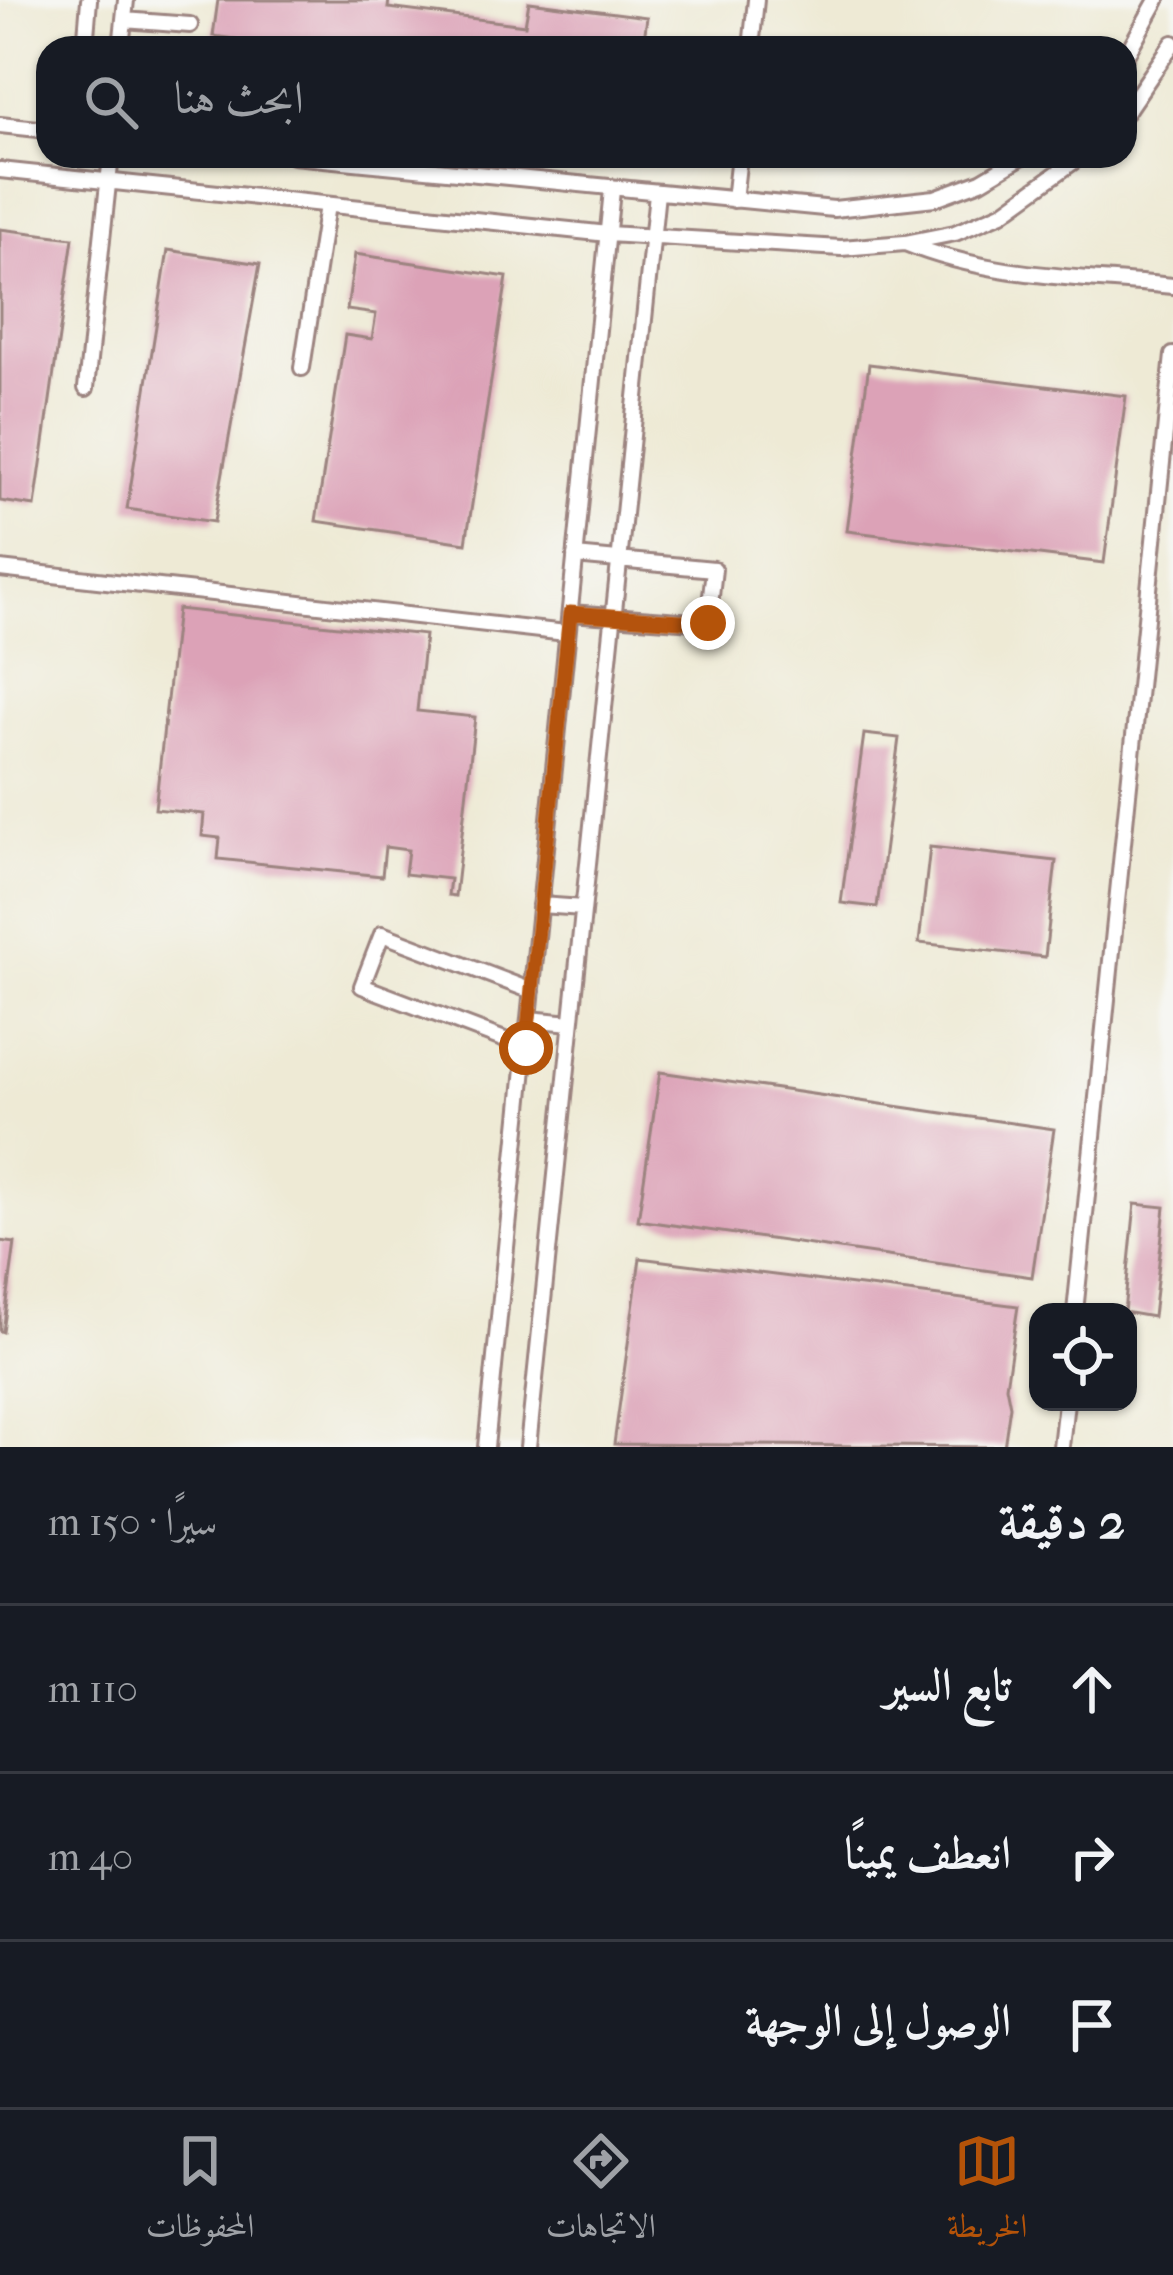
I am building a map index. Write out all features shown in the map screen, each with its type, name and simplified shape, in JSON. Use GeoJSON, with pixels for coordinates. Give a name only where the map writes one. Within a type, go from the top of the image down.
{"type":"FeatureCollection","features":[{"type":"Feature","properties":{"kind":"lane"},"geometry":{"type":"LineString","coordinates":[[86,36],[89,0]]}},
{"type":"Feature","properties":{"kind":"lane"},"geometry":{"type":"LineString","coordinates":[[122,36],[126,0]]}},
{"type":"Feature","properties":{"kind":"lane"},"geometry":{"type":"LineString","coordinates":[[752,36],[756,0]]}},
{"type":"Feature","properties":{"kind":"lane"},"geometry":{"type":"LineString","coordinates":[[1136,36],[1157,0]]}},
{"type":"Feature","properties":{"kind":"lane"},"geometry":{"type":"LineString","coordinates":[[124,20],[190,25]]}},
{"type":"Feature","properties":{"kind":"lane"},"geometry":{"type":"LineString","coordinates":[[1137,96],[1173,44]]}},
{"type":"Feature","properties":{"kind":"lane"},"geometry":{"type":"LineString","coordinates":[[0,125],[36,129]]}},
{"type":"Feature","properties":{"kind":"lane"},"geometry":{"type":"LineString","coordinates":[[72,177],[73,168]]}},
{"type":"Feature","properties":{"kind":"lane"},"geometry":{"type":"LineString","coordinates":[[86,388],[110,168]]}},
{"type":"Feature","properties":{"kind":"lane"},"geometry":{"type":"LineString","coordinates":[[406,168],[834,209],[935,198],[1003,168]]}},
{"type":"Feature","properties":{"kind":"lane"},"geometry":{"type":"LineString","coordinates":[[734,200],[738,168]]}},
{"type":"Feature","properties":{"kind":"lane"},"geometry":{"type":"LineString","coordinates":[[0,170],[608,234],[841,248],[955,233],[1001,213],[1065,168]]}},
{"type":"Feature","properties":{"kind":"lane"},"geometry":{"type":"LineString","coordinates":[[486,1447],[612,190]]}},
{"type":"Feature","properties":{"kind":"lane"},"geometry":{"type":"LineString","coordinates":[[528,1447],[657,193]]}},
{"type":"Feature","properties":{"kind":"lane"},"geometry":{"type":"LineString","coordinates":[[302,368],[327,205]]}},
{"type":"Feature","properties":{"kind":"lane"},"geometry":{"type":"LineString","coordinates":[[905,243],[984,269],[1173,286]]}},
{"type":"Feature","properties":{"kind":"lane"},"geometry":{"type":"LineString","coordinates":[[1076,1303],[1173,355]]}},
{"type":"Feature","properties":{"kind":"lane"},"geometry":{"type":"LineString","coordinates":[[570,613],[708,623],[714,569],[575,556]]}},
{"type":"Feature","properties":{"kind":"lane"},"geometry":{"type":"LineString","coordinates":[[0,569],[566,633]]}},
{"type":"Feature","properties":{"kind":"lane"},"geometry":{"type":"LineString","coordinates":[[540,904],[583,908]]}},
{"type":"Feature","properties":{"kind":"lane"},"geometry":{"type":"LineString","coordinates":[[526,1048],[362,986],[382,934],[532,992]]}},
{"type":"Feature","properties":{"kind":"lane"},"geometry":{"type":"LineString","coordinates":[[529,1019],[572,1023]]}},
{"type":"Feature","properties":{"kind":"lane"},"geometry":{"type":"LineString","coordinates":[[1061,1447],[1065,1411]]}},
{"type":"Feature","properties":{"kind":"building"},"geometry":{"type":"Polygon","coordinates":[[[218,0],[389,0],[388,8],[525,25],[529,2],[647,17],[645,36],[213,36],[218,0]]]}},
{"type":"Feature","properties":{"kind":"building"},"geometry":{"type":"Polygon","coordinates":[[[0,229],[73,238],[35,506],[0,501],[0,229]]]}},
{"type":"Feature","properties":{"kind":"building"},"geometry":{"type":"Polygon","coordinates":[[[168,250],[260,264],[214,522],[127,509],[168,250]]]}},
{"type":"Feature","properties":{"kind":"building"},"geometry":{"type":"Polygon","coordinates":[[[355,254],[507,277],[466,543],[316,521],[345,335],[372,339],[376,314],[347,310],[355,254]]]}},
{"type":"Feature","properties":{"kind":"building"},"geometry":{"type":"Polygon","coordinates":[[[869,364],[1126,396],[1104,563],[847,531],[869,364]]]}},
{"type":"Feature","properties":{"kind":"building"},"geometry":{"type":"Polygon","coordinates":[[[177,609],[425,635],[417,711],[475,717],[455,896],[448,895],[450,879],[405,874],[408,850],[385,847],[382,876],[218,859],[220,838],[202,836],[204,814],[155,809],[177,609]]]}},
{"type":"Feature","properties":{"kind":"building"},"geometry":{"type":"Polygon","coordinates":[[[864,734],[899,738],[877,907],[841,903],[864,734]]]}},
{"type":"Feature","properties":{"kind":"building"},"geometry":{"type":"Polygon","coordinates":[[[930,847],[1056,861],[1045,957],[919,943],[930,847]]]}},
{"type":"Feature","properties":{"kind":"building"},"geometry":{"type":"Polygon","coordinates":[[[660,1072],[1054,1129],[1032,1277],[638,1220],[660,1072]]]}},
{"type":"Feature","properties":{"kind":"building"},"geometry":{"type":"Polygon","coordinates":[[[1135,1204],[1165,1207],[1153,1317],[1137,1314],[1137,1303],[1125,1303],[1135,1204]]]}},
{"type":"Feature","properties":{"kind":"building"},"geometry":{"type":"Polygon","coordinates":[[[0,1241],[15,1243],[3,1332],[0,1331],[0,1241]]]}},
{"type":"Feature","properties":{"kind":"building"},"geometry":{"type":"Polygon","coordinates":[[[640,1258],[1018,1306],[1006,1386],[1010,1406],[1004,1447],[614,1444],[640,1258]]]}},
{"type":"Feature","properties":{"kind":"route"},"geometry":{"type":"LineString","coordinates":[[526,1048],[570,613],[708,623]]}}]}
